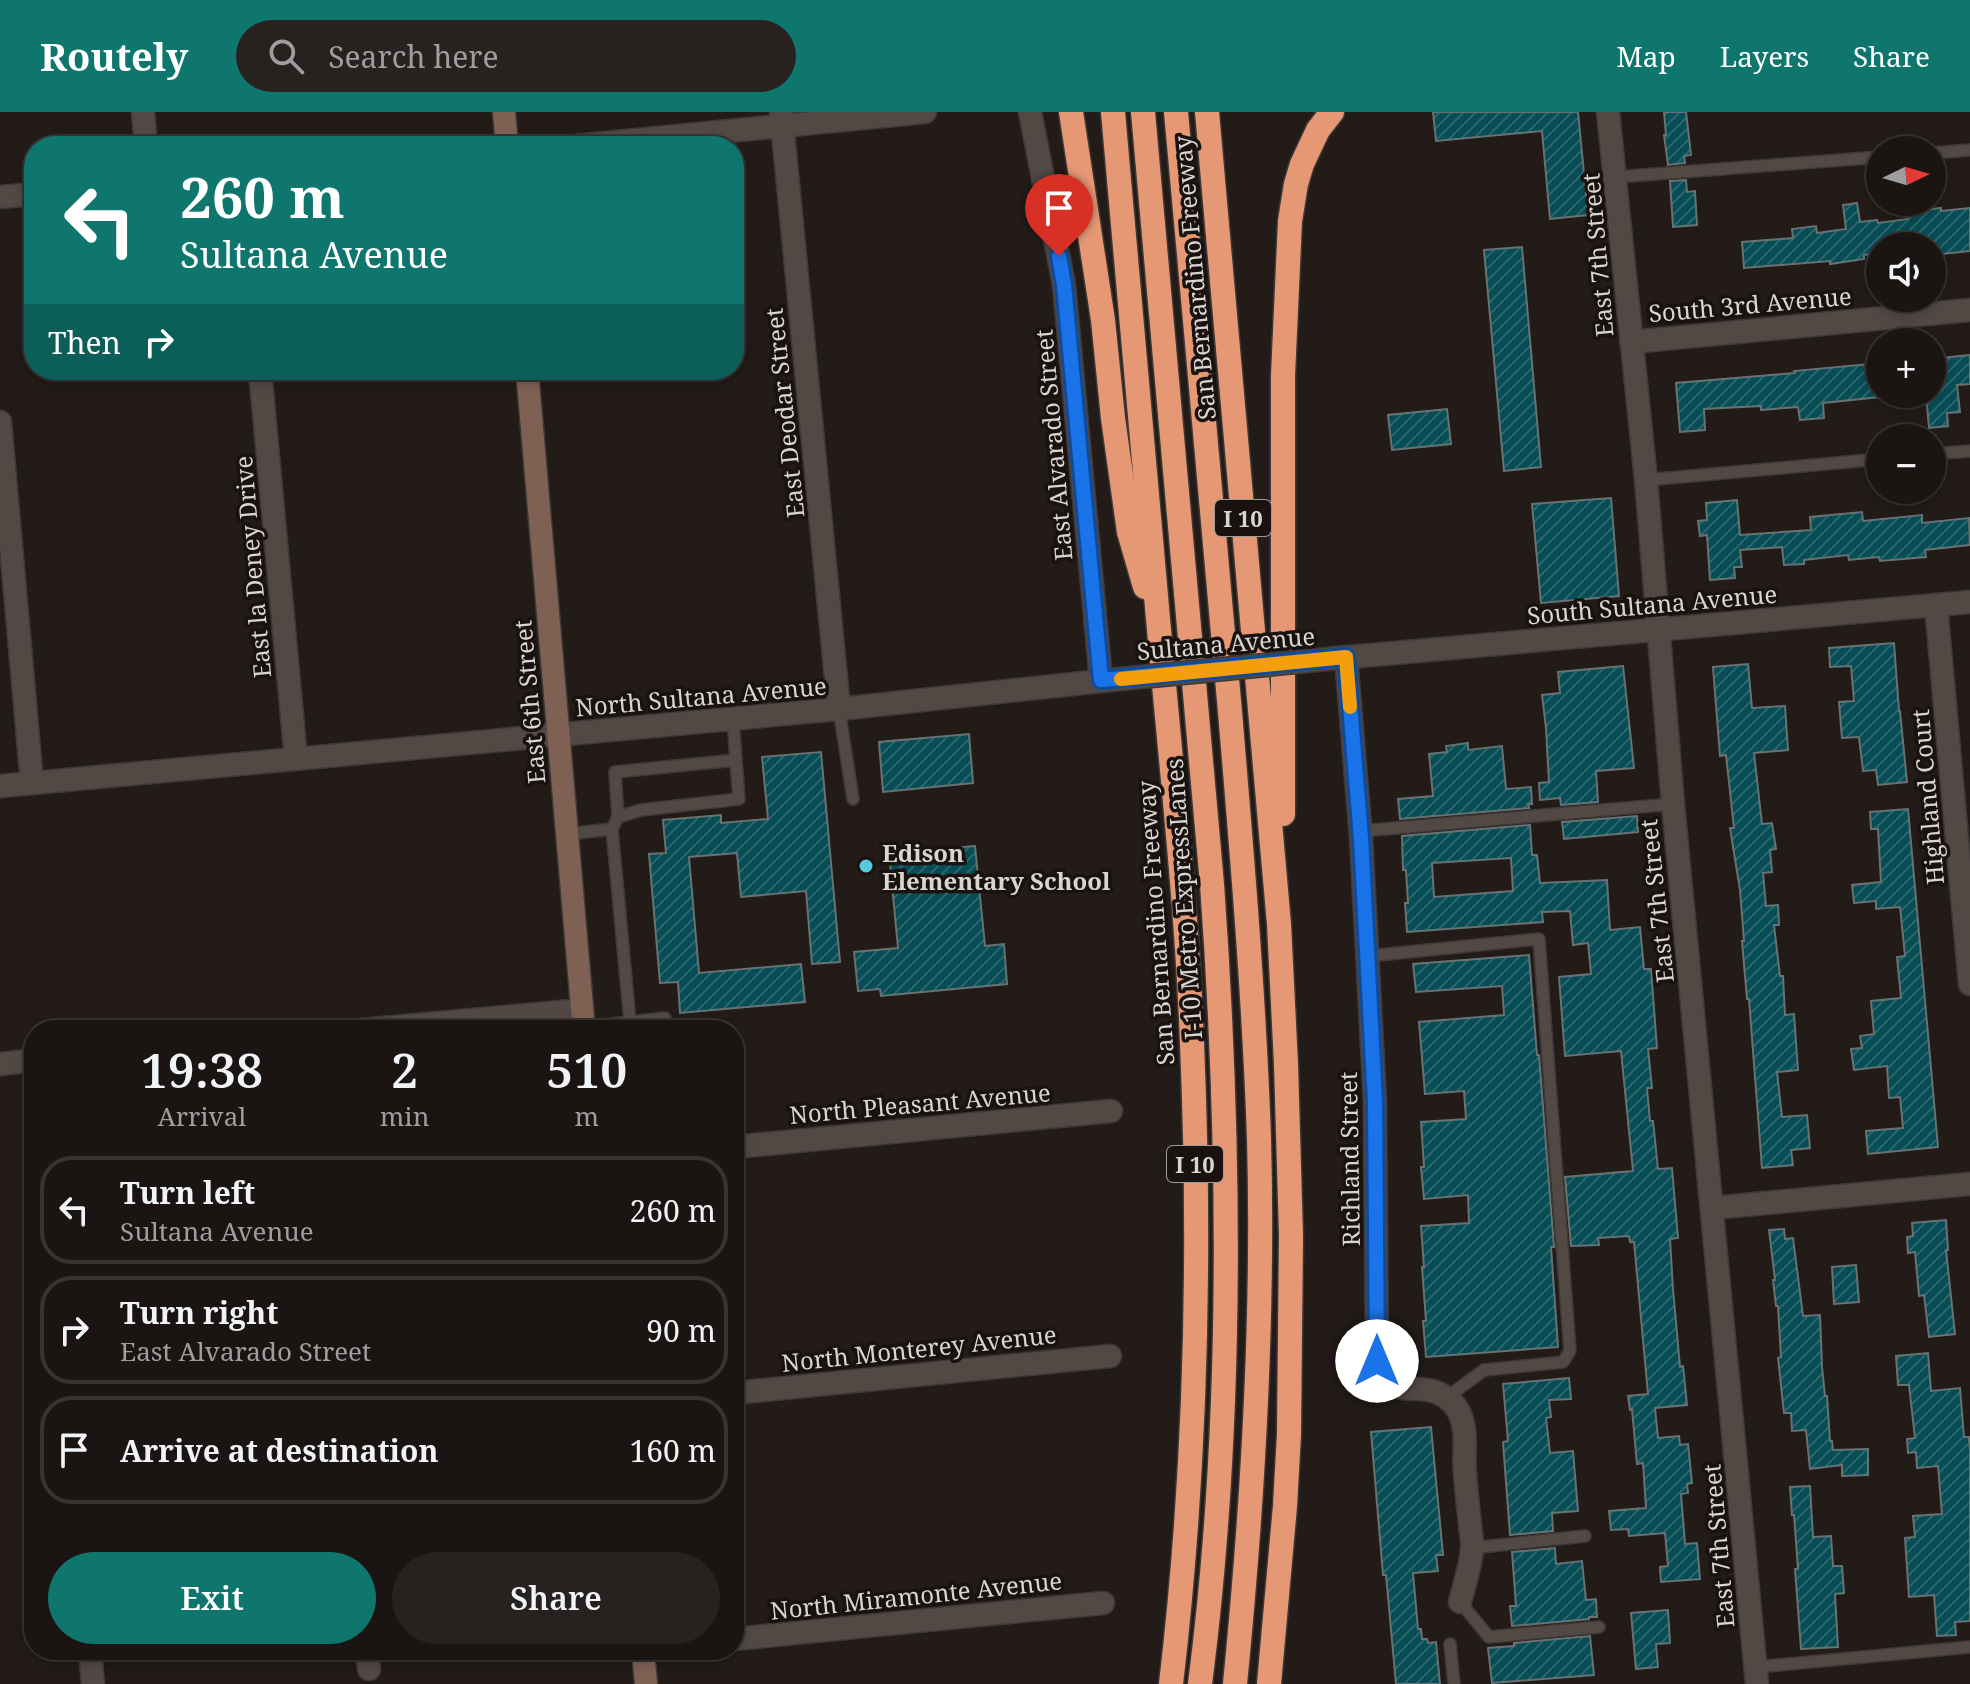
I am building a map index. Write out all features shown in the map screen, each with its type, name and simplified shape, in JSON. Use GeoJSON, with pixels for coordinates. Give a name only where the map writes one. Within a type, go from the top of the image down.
{"type":"FeatureCollection","features":[{"type":"Feature","properties":{"kind":"highway"},"geometry":{"type":"LineString","coordinates":[[1071,112],[1103,320],[1129,532],[1160,644]]}},
{"type":"Feature","properties":{"kind":"highway","name":"San Bernardino Freeway"},"geometry":{"type":"LineString","coordinates":[[1113,112],[1187,950],[1192,1042],[1194,1344],[1186,1533],[1171,1684]]}},
{"type":"Feature","properties":{"kind":"highway","name":"I-10 Metro ExpressLanes"},"geometry":{"type":"LineString","coordinates":[[1143,112],[1205,793],[1221,1008],[1225,1131],[1224,1337],[1214,1551],[1200,1684]]}},
{"type":"Feature","properties":{"kind":"highway"},"geometry":{"type":"LineString","coordinates":[[1176,112],[1248,920],[1259,1142],[1258,1347],[1254,1438],[1248,1559],[1235,1684]]}},
{"type":"Feature","properties":{"kind":"highway","name":"San Bernardino Freeway"},"geometry":{"type":"LineString","coordinates":[[1207,112],[1279,924],[1286,1064],[1291,1350],[1285,1506],[1269,1684]]}},
{"type":"Feature","properties":{"kind":"highway"},"geometry":{"type":"LineString","coordinates":[[1279,924],[1284,722],[1283,376],[1290,221],[1302,164],[1318,130],[1332,112]]}},
{"type":"Feature","properties":{"kind":"main road"},"geometry":{"type":"LineString","coordinates":[[504,112],[506,136]]}},
{"type":"Feature","properties":{"kind":"main road","name":"East 6th Street"},"geometry":{"type":"LineString","coordinates":[[528,380],[584,1020]]}},
{"type":"Feature","properties":{"kind":"main road"},"geometry":{"type":"LineString","coordinates":[[644,1660],[646,1684]]}},
{"type":"Feature","properties":{"kind":"street"},"geometry":{"type":"LineString","coordinates":[[143,112],[145,136]]}},
{"type":"Feature","properties":{"kind":"street"},"geometry":{"type":"LineString","coordinates":[[652,136],[782,119],[925,112]]}},
{"type":"Feature","properties":{"kind":"street","name":"East Alvarado Street"},"geometry":{"type":"LineString","coordinates":[[1030,112],[1064,285],[1110,680]]}},
{"type":"Feature","properties":{"kind":"street","name":"East 7th Street"},"geometry":{"type":"LineString","coordinates":[[1608,112],[1646,480],[1673,804],[1756,1676]]}},
{"type":"Feature","properties":{"kind":"street","name":"East Deodar Street"},"geometry":{"type":"LineString","coordinates":[[782,119],[839,709]]}},
{"type":"Feature","properties":{"kind":"street"},"geometry":{"type":"LineString","coordinates":[[0,197],[24,195]]}},
{"type":"Feature","properties":{"kind":"street","name":"South 3rd Avenue"},"geometry":{"type":"LineString","coordinates":[[1631,342],[1970,310]]}},
{"type":"Feature","properties":{"kind":"street","name":"East la Deney Drive"},"geometry":{"type":"LineString","coordinates":[[261,380],[296,759]]}},
{"type":"Feature","properties":{"kind":"street"},"geometry":{"type":"LineString","coordinates":[[0,422],[32,783]]}},
{"type":"Feature","properties":{"kind":"street","name":"South Sultana Avenue"},"geometry":{"type":"LineString","coordinates":[[1342,658],[1970,602]]}},
{"type":"Feature","properties":{"kind":"street","name":"Highland Court"},"geometry":{"type":"LineString","coordinates":[[1936,605],[1970,984]]}},
{"type":"Feature","properties":{"kind":"street","name":"Sultana Avenue"},"geometry":{"type":"LineString","coordinates":[[1110,680],[1342,658]]}},
{"type":"Feature","properties":{"kind":"street","name":"Richland Street"},"geometry":{"type":"LineString","coordinates":[[1342,658],[1361,831],[1368,956],[1375,1101],[1377,1361],[1387,1382],[1395,1388],[1432,1391],[1446,1398]]}},
{"type":"Feature","properties":{"kind":"street","name":"North Sultana Avenue"},"geometry":{"type":"LineString","coordinates":[[0,786],[839,709],[1110,680]]}},
{"type":"Feature","properties":{"kind":"street"},"geometry":{"type":"LineString","coordinates":[[0,1064],[24,1061]]}},
{"type":"Feature","properties":{"kind":"street","name":"North Pleasant Avenue"},"geometry":{"type":"LineString","coordinates":[[744,1146],[1111,1111]]}},
{"type":"Feature","properties":{"kind":"street"},"geometry":{"type":"LineString","coordinates":[[1712,1208],[1970,1184]]}},
{"type":"Feature","properties":{"kind":"street","name":"North Monterey Avenue"},"geometry":{"type":"LineString","coordinates":[[744,1392],[1110,1356]]}},
{"type":"Feature","properties":{"kind":"street"},"geometry":{"type":"LineString","coordinates":[[1446,1398],[1458,1409],[1463,1423],[1464,1471],[1472,1548],[1460,1602]]}},
{"type":"Feature","properties":{"kind":"street","name":"North Miramonte Avenue"},"geometry":{"type":"LineString","coordinates":[[744,1638],[1103,1603]]}},
{"type":"Feature","properties":{"kind":"street"},"geometry":{"type":"LineString","coordinates":[[91,1660],[93,1684]]}},
{"type":"Feature","properties":{"kind":"lane"},"geometry":{"type":"LineString","coordinates":[[1946,152],[1970,150]]}},
{"type":"Feature","properties":{"kind":"lane"},"geometry":{"type":"LineString","coordinates":[[1616,177],[1866,158]]}},
{"type":"Feature","properties":{"kind":"lane"},"geometry":{"type":"LineString","coordinates":[[1946,453],[1970,451]]}},
{"type":"Feature","properties":{"kind":"lane"},"geometry":{"type":"LineString","coordinates":[[1646,480],[1866,460]]}},
{"type":"Feature","properties":{"kind":"lane"},"geometry":{"type":"LineString","coordinates":[[839,709],[853,799]]}},
{"type":"Feature","properties":{"kind":"lane"},"geometry":{"type":"LineString","coordinates":[[618,817],[641,810],[739,799],[733,719]]}},
{"type":"Feature","properties":{"kind":"lane"},"geometry":{"type":"LineString","coordinates":[[630,1020],[612,829],[618,817],[615,772],[736,760]]}},
{"type":"Feature","properties":{"kind":"lane"},"geometry":{"type":"LineString","coordinates":[[1361,831],[1673,804]]}},
{"type":"Feature","properties":{"kind":"lane"},"geometry":{"type":"LineString","coordinates":[[567,834],[612,829]]}},
{"type":"Feature","properties":{"kind":"lane"},"geometry":{"type":"LineString","coordinates":[[1368,956],[1539,939],[1570,1351],[1563,1362],[1484,1370],[1446,1398]]}},
{"type":"Feature","properties":{"kind":"lane"},"geometry":{"type":"LineString","coordinates":[[648,1020],[665,1018]]}},
{"type":"Feature","properties":{"kind":"lane"},"geometry":{"type":"LineString","coordinates":[[1472,1548],[1585,1536]]}},
{"type":"Feature","properties":{"kind":"lane"},"geometry":{"type":"LineString","coordinates":[[1460,1602],[1489,1637],[1599,1627]]}},
{"type":"Feature","properties":{"kind":"lane"},"geometry":{"type":"LineString","coordinates":[[1450,1644],[1454,1684]]}},
{"type":"Feature","properties":{"kind":"lane"},"geometry":{"type":"LineString","coordinates":[[1756,1676],[1970,1647]]}},
{"type":"Feature","properties":{"kind":"building"},"geometry":{"type":"Polygon","coordinates":[[[1433,112],[1578,112],[1588,215],[1550,219],[1542,131],[1436,141],[1433,112]]]}},
{"type":"Feature","properties":{"kind":"building"},"geometry":{"type":"Polygon","coordinates":[[[1664,112],[1686,112],[1691,155],[1684,156],[1685,163],[1668,165],[1664,112]]]}},
{"type":"Feature","properties":{"kind":"building"},"geometry":{"type":"Polygon","coordinates":[[[1686,180],[1687,192],[1695,191],[1697,225],[1673,227],[1670,181],[1686,180]]]}},
{"type":"Feature","properties":{"kind":"building"},"geometry":{"type":"Polygon","coordinates":[[[1857,203],[1860,222],[1877,220],[1878,223],[1908,219],[1908,216],[1946,216],[1946,210],[1970,208],[1970,251],[1946,254],[1946,232],[1866,232],[1864,259],[1830,264],[1830,261],[1744,268],[1742,242],[1793,238],[1792,229],[1816,226],[1817,233],[1846,229],[1843,205],[1857,203]]]}},
{"type":"Feature","properties":{"kind":"building"},"geometry":{"type":"Polygon","coordinates":[[[1522,247],[1541,467],[1504,471],[1484,250],[1522,247]]]}},
{"type":"Feature","properties":{"kind":"building"},"geometry":{"type":"Polygon","coordinates":[[[1970,355],[1970,384],[1957,385],[1960,412],[1947,413],[1948,426],[1929,424],[1927,408],[1946,408],[1946,358],[1970,355]]]}},
{"type":"Feature","properties":{"kind":"building"},"geometry":{"type":"Polygon","coordinates":[[[1866,364],[1866,398],[1823,403],[1824,418],[1800,420],[1798,407],[1704,409],[1705,430],[1680,432],[1676,383],[1866,364]]]}},
{"type":"Feature","properties":{"kind":"building"},"geometry":{"type":"Polygon","coordinates":[[[1447,409],[1451,444],[1392,450],[1388,415],[1447,409]]]}},
{"type":"Feature","properties":{"kind":"building"},"geometry":{"type":"Polygon","coordinates":[[[1611,498],[1619,596],[1541,603],[1532,504],[1611,498]]]}},
{"type":"Feature","properties":{"kind":"building"},"geometry":{"type":"Polygon","coordinates":[[[1737,500],[1740,535],[1811,530],[1810,517],[1862,512],[1863,521],[1922,515],[1922,523],[1969,518],[1970,545],[1925,550],[1926,557],[1880,561],[1879,557],[1849,560],[1848,555],[1784,565],[1782,547],[1740,550],[1742,567],[1734,567],[1735,578],[1710,580],[1707,535],[1700,536],[1698,521],[1707,520],[1706,503],[1737,500]]]}},
{"type":"Feature","properties":{"kind":"building"},"geometry":{"type":"Polygon","coordinates":[[[1894,643],[1907,782],[1878,785],[1876,770],[1863,771],[1859,737],[1842,738],[1839,702],[1854,701],[1851,666],[1830,667],[1829,648],[1894,643]]]}},
{"type":"Feature","properties":{"kind":"building"},"geometry":{"type":"Polygon","coordinates":[[[1748,664],[1752,708],[1785,706],[1788,750],[1754,753],[1762,824],[1772,823],[1776,849],[1770,850],[1772,872],[1763,873],[1766,906],[1778,905],[1779,925],[1774,925],[1780,976],[1783,976],[1785,1015],[1794,1014],[1798,1070],[1777,1072],[1782,1117],[1807,1115],[1810,1148],[1791,1150],[1793,1165],[1762,1168],[1740,890],[1730,828],[1734,828],[1726,755],[1720,756],[1713,667],[1748,664]]]}},
{"type":"Feature","properties":{"kind":"building"},"geometry":{"type":"Polygon","coordinates":[[[1623,666],[1634,768],[1596,771],[1598,802],[1561,805],[1560,798],[1540,800],[1539,783],[1549,782],[1542,695],[1560,693],[1558,672],[1623,666]]]}},
{"type":"Feature","properties":{"kind":"building"},"geometry":{"type":"Polygon","coordinates":[[[969,734],[973,783],[883,792],[879,742],[969,734]]]}},
{"type":"Feature","properties":{"kind":"building"},"geometry":{"type":"Polygon","coordinates":[[[1468,743],[1468,750],[1502,746],[1506,789],[1531,787],[1532,804],[1528,804],[1529,808],[1400,819],[1398,799],[1433,796],[1429,754],[1447,752],[1446,746],[1468,743]]]}},
{"type":"Feature","properties":{"kind":"building"},"geometry":{"type":"Polygon","coordinates":[[[821,752],[840,962],[812,964],[806,891],[741,897],[737,853],[689,857],[699,973],[801,964],[805,1002],[680,1013],[678,982],[660,983],[649,854],[666,853],[663,820],[721,815],[721,823],[768,819],[762,757],[821,752]]]}},
{"type":"Feature","properties":{"kind":"building"},"geometry":{"type":"Polygon","coordinates":[[[1908,809],[1938,1147],[1868,1154],[1866,1131],[1903,1128],[1900,1097],[1889,1098],[1887,1066],[1854,1070],[1851,1049],[1862,1048],[1860,1036],[1874,1034],[1871,1001],[1901,998],[1897,957],[1905,956],[1900,907],[1876,909],[1876,901],[1854,903],[1852,885],[1881,882],[1878,829],[1871,829],[1870,812],[1908,809]]]}},
{"type":"Feature","properties":{"kind":"building"},"geometry":{"type":"Polygon","coordinates":[[[1637,816],[1638,832],[1564,839],[1562,822],[1637,816]]]}},
{"type":"Feature","properties":{"kind":"building"},"geometry":{"type":"Polygon","coordinates":[[[1530,825],[1532,855],[1537,855],[1540,883],[1607,880],[1610,930],[1640,927],[1644,969],[1651,969],[1657,1048],[1648,1049],[1652,1088],[1647,1088],[1650,1121],[1653,1121],[1658,1169],[1672,1168],[1678,1238],[1670,1239],[1673,1289],[1687,1405],[1655,1408],[1658,1438],[1679,1436],[1680,1445],[1688,1444],[1692,1483],[1687,1484],[1688,1493],[1681,1494],[1685,1544],[1697,1543],[1700,1579],[1661,1582],[1660,1567],[1668,1566],[1665,1533],[1629,1536],[1628,1529],[1611,1530],[1609,1511],[1646,1508],[1643,1463],[1637,1464],[1628,1396],[1648,1394],[1634,1242],[1630,1242],[1629,1236],[1598,1238],[1599,1245],[1571,1246],[1565,1177],[1633,1171],[1621,1051],[1565,1056],[1559,977],[1591,974],[1588,943],[1573,945],[1570,911],[1542,912],[1543,922],[1407,932],[1405,903],[1408,903],[1402,836],[1530,825]],[[1511,858],[1432,863],[1434,897],[1513,891],[1511,858]]]}},
{"type":"Feature","properties":{"kind":"building"},"geometry":{"type":"Polygon","coordinates":[[[975,846],[985,946],[1004,944],[1007,984],[881,996],[880,989],[858,991],[854,952],[898,948],[889,853],[975,846]]]}},
{"type":"Feature","properties":{"kind":"building"},"geometry":{"type":"Polygon","coordinates":[[[1529,955],[1554,1247],[1551,1247],[1558,1347],[1426,1357],[1421,1226],[1469,1223],[1468,1195],[1424,1199],[1421,1122],[1466,1119],[1464,1091],[1425,1094],[1419,1022],[1504,1015],[1502,986],[1416,992],[1413,964],[1529,955]]]}},
{"type":"Feature","properties":{"kind":"building"},"geometry":{"type":"Polygon","coordinates":[[[1946,1220],[1955,1334],[1929,1337],[1924,1295],[1919,1296],[1915,1252],[1908,1253],[1907,1237],[1913,1236],[1912,1223],[1946,1220]]]}},
{"type":"Feature","properties":{"kind":"building"},"geometry":{"type":"Polygon","coordinates":[[[1784,1229],[1785,1239],[1793,1238],[1803,1316],[1820,1315],[1822,1367],[1833,1450],[1868,1449],[1868,1475],[1842,1476],[1842,1465],[1810,1469],[1806,1430],[1792,1431],[1791,1413],[1784,1413],[1778,1358],[1781,1357],[1778,1306],[1769,1230],[1784,1229]]]}},
{"type":"Feature","properties":{"kind":"building"},"geometry":{"type":"Polygon","coordinates":[[[1856,1265],[1859,1302],[1834,1304],[1832,1267],[1856,1265]]]}},
{"type":"Feature","properties":{"kind":"building"},"geometry":{"type":"Polygon","coordinates":[[[1928,1353],[1931,1391],[1960,1388],[1964,1437],[1969,1437],[1970,1621],[1955,1622],[1956,1635],[1937,1636],[1934,1595],[1909,1597],[1905,1538],[1915,1537],[1913,1516],[1942,1514],[1938,1466],[1917,1468],[1916,1452],[1908,1453],[1907,1439],[1915,1438],[1909,1385],[1898,1385],[1896,1356],[1928,1353]]]}},
{"type":"Feature","properties":{"kind":"building"},"geometry":{"type":"Polygon","coordinates":[[[1569,1378],[1571,1399],[1549,1400],[1551,1417],[1546,1418],[1550,1453],[1573,1451],[1578,1511],[1552,1513],[1553,1531],[1510,1535],[1503,1442],[1508,1441],[1503,1384],[1569,1378]]]}},
{"type":"Feature","properties":{"kind":"building"},"geometry":{"type":"Polygon","coordinates":[[[1431,1427],[1443,1555],[1436,1555],[1438,1571],[1413,1573],[1418,1629],[1421,1629],[1422,1639],[1427,1639],[1428,1643],[1436,1642],[1440,1684],[1396,1684],[1371,1432],[1431,1427]]]}},
{"type":"Feature","properties":{"kind":"building"},"geometry":{"type":"Polygon","coordinates":[[[1810,1486],[1813,1537],[1831,1536],[1833,1566],[1842,1566],[1844,1593],[1835,1594],[1838,1647],[1801,1649],[1795,1569],[1798,1569],[1790,1487],[1810,1486]]]}},
{"type":"Feature","properties":{"kind":"building"},"geometry":{"type":"Polygon","coordinates":[[[1555,1548],[1556,1564],[1582,1561],[1586,1600],[1596,1599],[1597,1617],[1512,1626],[1510,1606],[1516,1606],[1512,1552],[1555,1548]]]}},
{"type":"Feature","properties":{"kind":"building"},"geometry":{"type":"Polygon","coordinates":[[[1668,1610],[1670,1643],[1656,1644],[1658,1667],[1636,1669],[1631,1613],[1668,1610]]]}},
{"type":"Feature","properties":{"kind":"building"},"geometry":{"type":"Polygon","coordinates":[[[1590,1636],[1594,1675],[1492,1683],[1488,1648],[1590,1636]]]}},
{"type":"Feature","properties":{"kind":"slow traffic"},"geometry":{"type":"LineString","coordinates":[[1121,679],[1346,657],[1350,707]]}},
{"type":"Feature","properties":{"kind":"place","name":"Edison Elementary School"},"geometry":{"type":"Point","coordinates":[866,866]}},
{"type":"Feature","properties":{"kind":"route"},"geometry":{"type":"LineString","coordinates":[[1059,256],[1101,680],[1346,657],[1361,838],[1375,1101],[1377,1361]]}}]}
